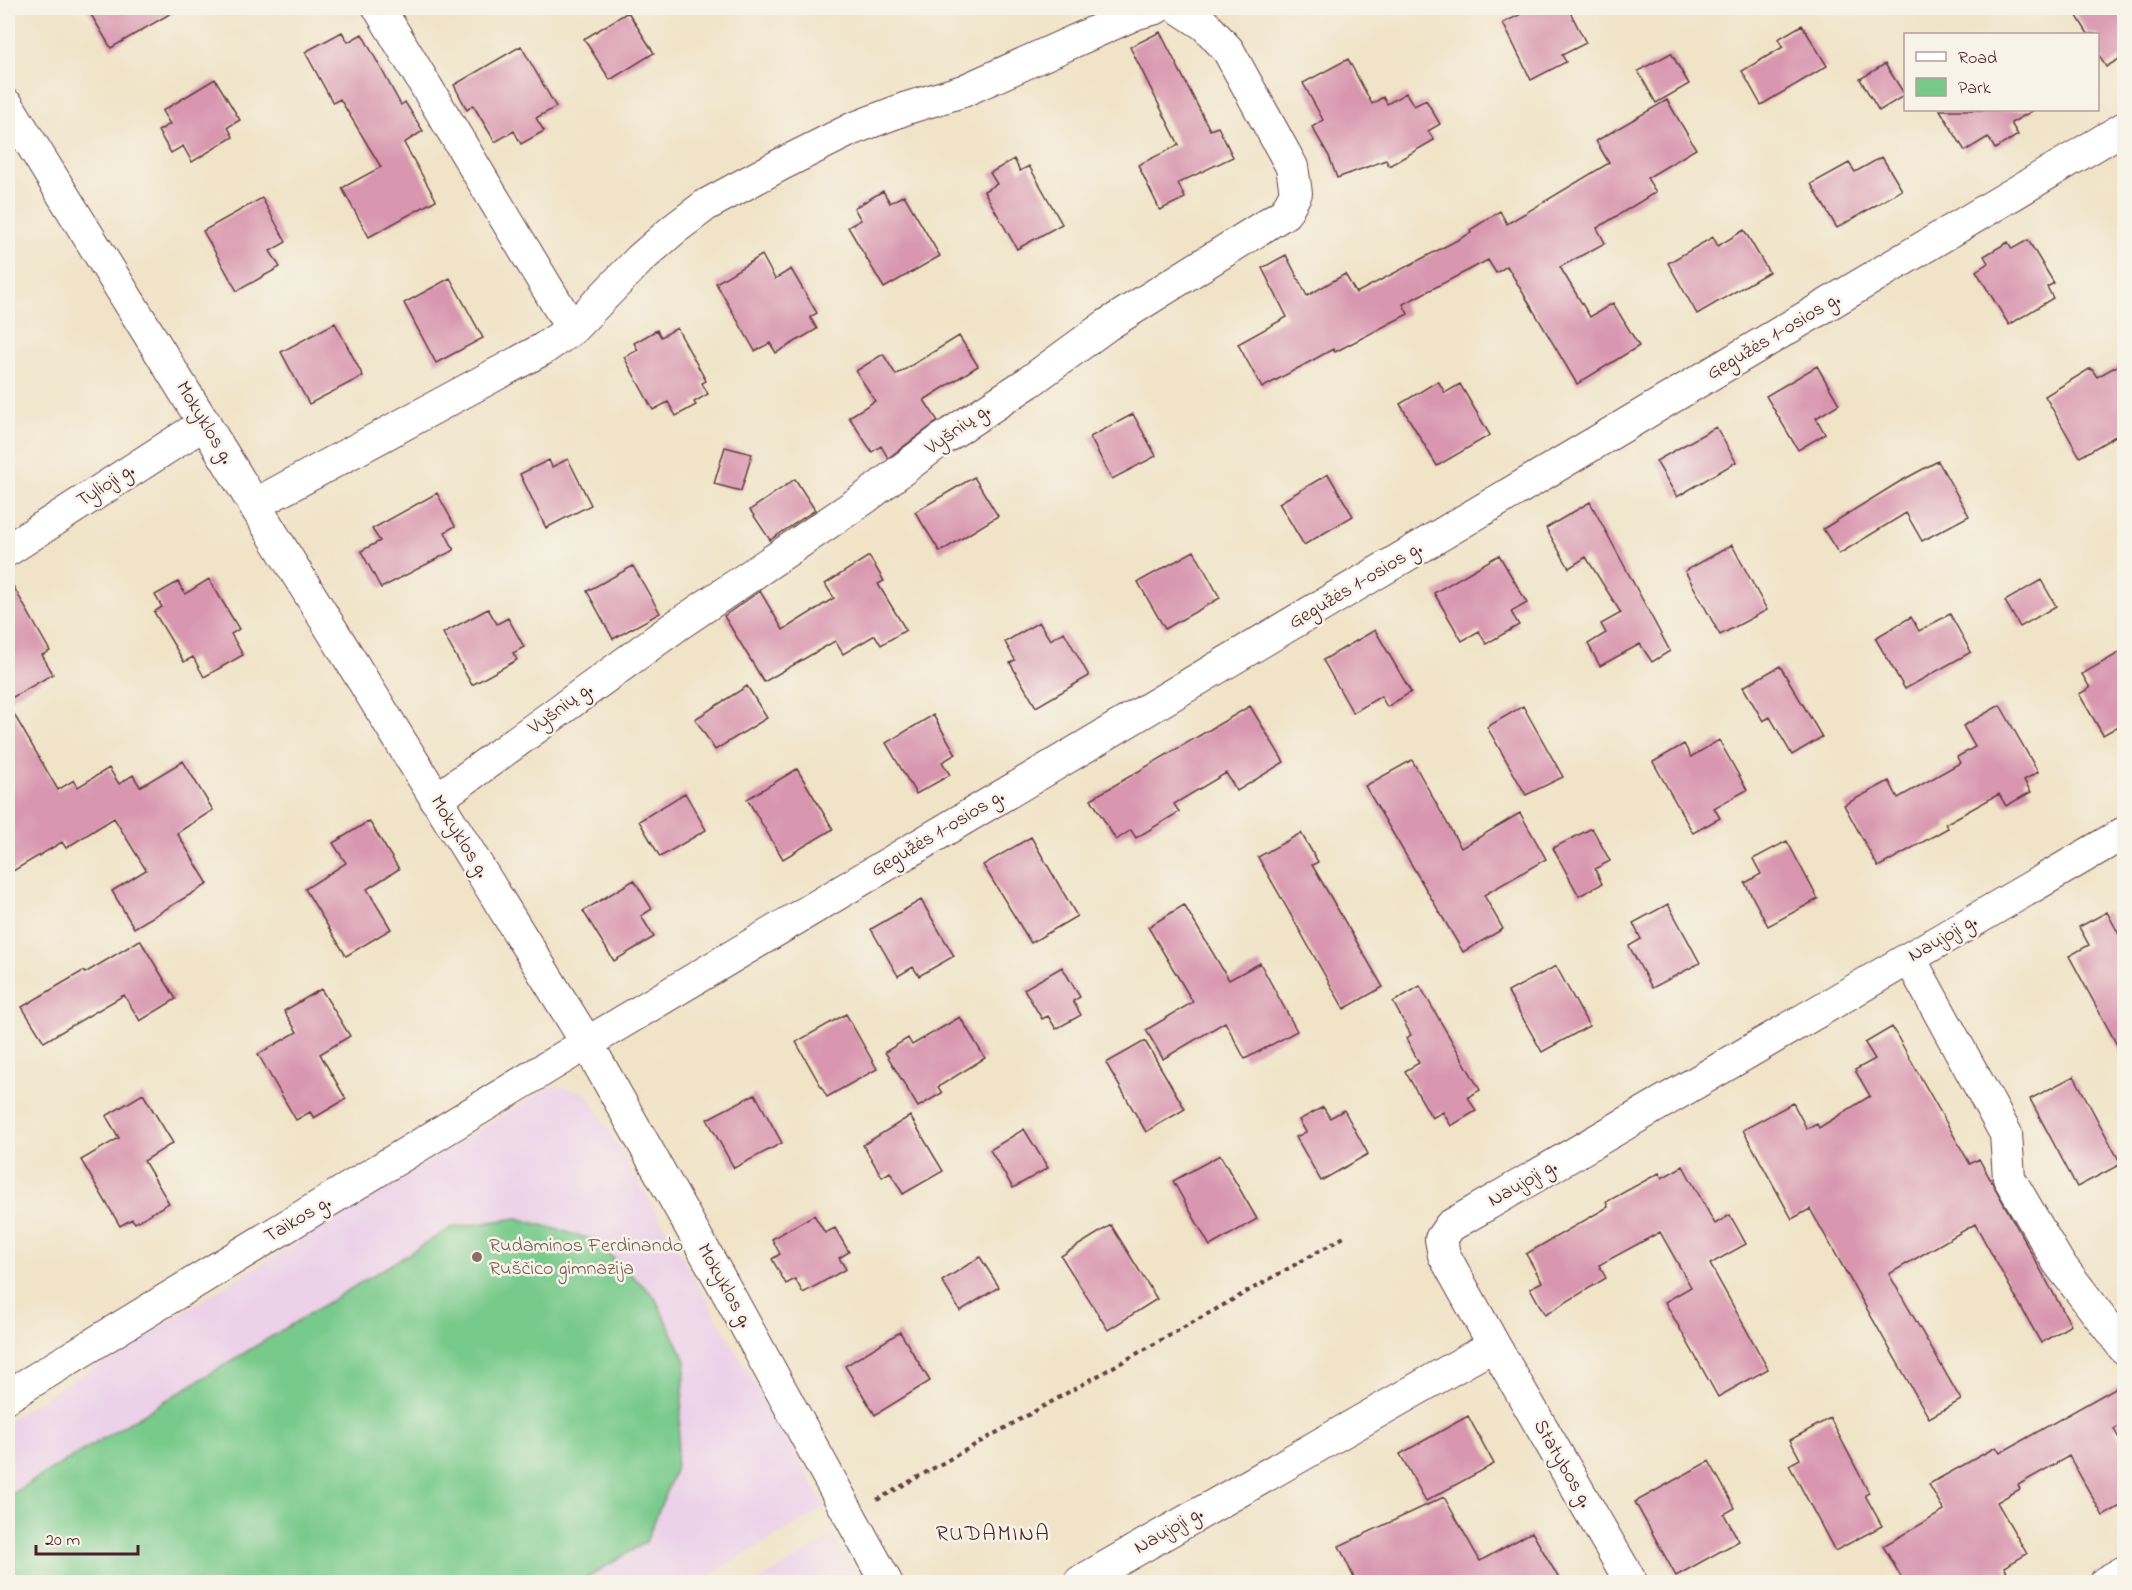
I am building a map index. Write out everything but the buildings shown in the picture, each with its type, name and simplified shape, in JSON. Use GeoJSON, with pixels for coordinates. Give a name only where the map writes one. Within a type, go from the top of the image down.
{"type":"FeatureCollection","features":[{"type":"Feature","properties":{"kind":"street"},"geometry":{"type":"LineString","coordinates":[[379,8],[572,329]]}},
{"type":"Feature","properties":{"kind":"street"},"geometry":{"type":"LineString","coordinates":[[254,505],[543,349],[572,329],[640,259],[706,205],[852,129],[907,108],[963,91],[1137,13],[1155,8]]}},
{"type":"Feature","properties":{"kind":"street","name":"Vyšnių g."},"geometry":{"type":"LineString","coordinates":[[436,800],[676,626],[865,498],[941,440],[1029,382],[1107,325],[1285,213],[1296,194],[1292,167],[1228,50],[1205,25],[1179,8]]}},
{"type":"Feature","properties":{"kind":"street","name":"Mokyklos g."},"geometry":{"type":"LineString","coordinates":[[8,106],[587,1043],[724,1286],[886,1582]]}},
{"type":"Feature","properties":{"kind":"street","name":"Gegužės 1-osios g."},"geometry":{"type":"LineString","coordinates":[[587,1043],[2124,128]]}},
{"type":"Feature","properties":{"kind":"street","name":"Tylioji g."},"geometry":{"type":"LineString","coordinates":[[8,550],[205,423]]}},
{"type":"Feature","properties":{"kind":"street","name":"Naujoji g."},"geometry":{"type":"LineString","coordinates":[[1080,1582],[1494,1345],[1444,1255],[1441,1239],[1450,1226],[2124,832]]}},
{"type":"Feature","properties":{"kind":"street"},"geometry":{"type":"LineString","coordinates":[[1910,959],[2006,1134],[2010,1178],[2058,1262],[2124,1348]]}},
{"type":"Feature","properties":{"kind":"street","name":"Taikos g."},"geometry":{"type":"LineString","coordinates":[[8,1396],[587,1043]]}},
{"type":"Feature","properties":{"kind":"street","name":"Statybos g."},"geometry":{"type":"LineString","coordinates":[[1494,1345],[1631,1582]]}},
{"type":"Feature","properties":{"kind":"street"},"geometry":{"type":"LineString","coordinates":[[2106,1582],[2124,1572]]}},
{"type":"Feature","properties":{"kind":"path"},"geometry":{"type":"LineString","coordinates":[[850,1515],[1346,1236]]}},
{"type":"Feature","properties":{"kind":"shaded area","name":"Rudaminos Ferdinando Ruščico gimnazija"},"geometry":{"type":"Polygon","coordinates":[[[553,1085],[588,1094],[826,1507],[698,1582],[8,1582],[8,1420],[553,1085]]]}},
{"type":"Feature","properties":{"kind":"shaded area"},"geometry":{"type":"Polygon","coordinates":[[[834,1536],[859,1582],[757,1582],[834,1536]]]}},
{"type":"Feature","properties":{"kind":"green space","name":"Rudaminos Ferdinando Ruščico gimnazija"},"geometry":{"type":"Polygon","coordinates":[[[517,1218],[594,1240],[654,1296],[686,1361],[675,1470],[646,1542],[580,1582],[8,1582],[8,1496],[451,1228],[517,1218]]]}},
{"type":"Feature","properties":{"kind":"place","name":"Rudaminos Ferdinando Ruščico gimnazija"},"geometry":{"type":"Point","coordinates":[477,1257]}},
{"type":"Feature","properties":{"kind":"district","name":"RUDAMINA"},"geometry":{"type":"Point","coordinates":[993,1535]}}]}
